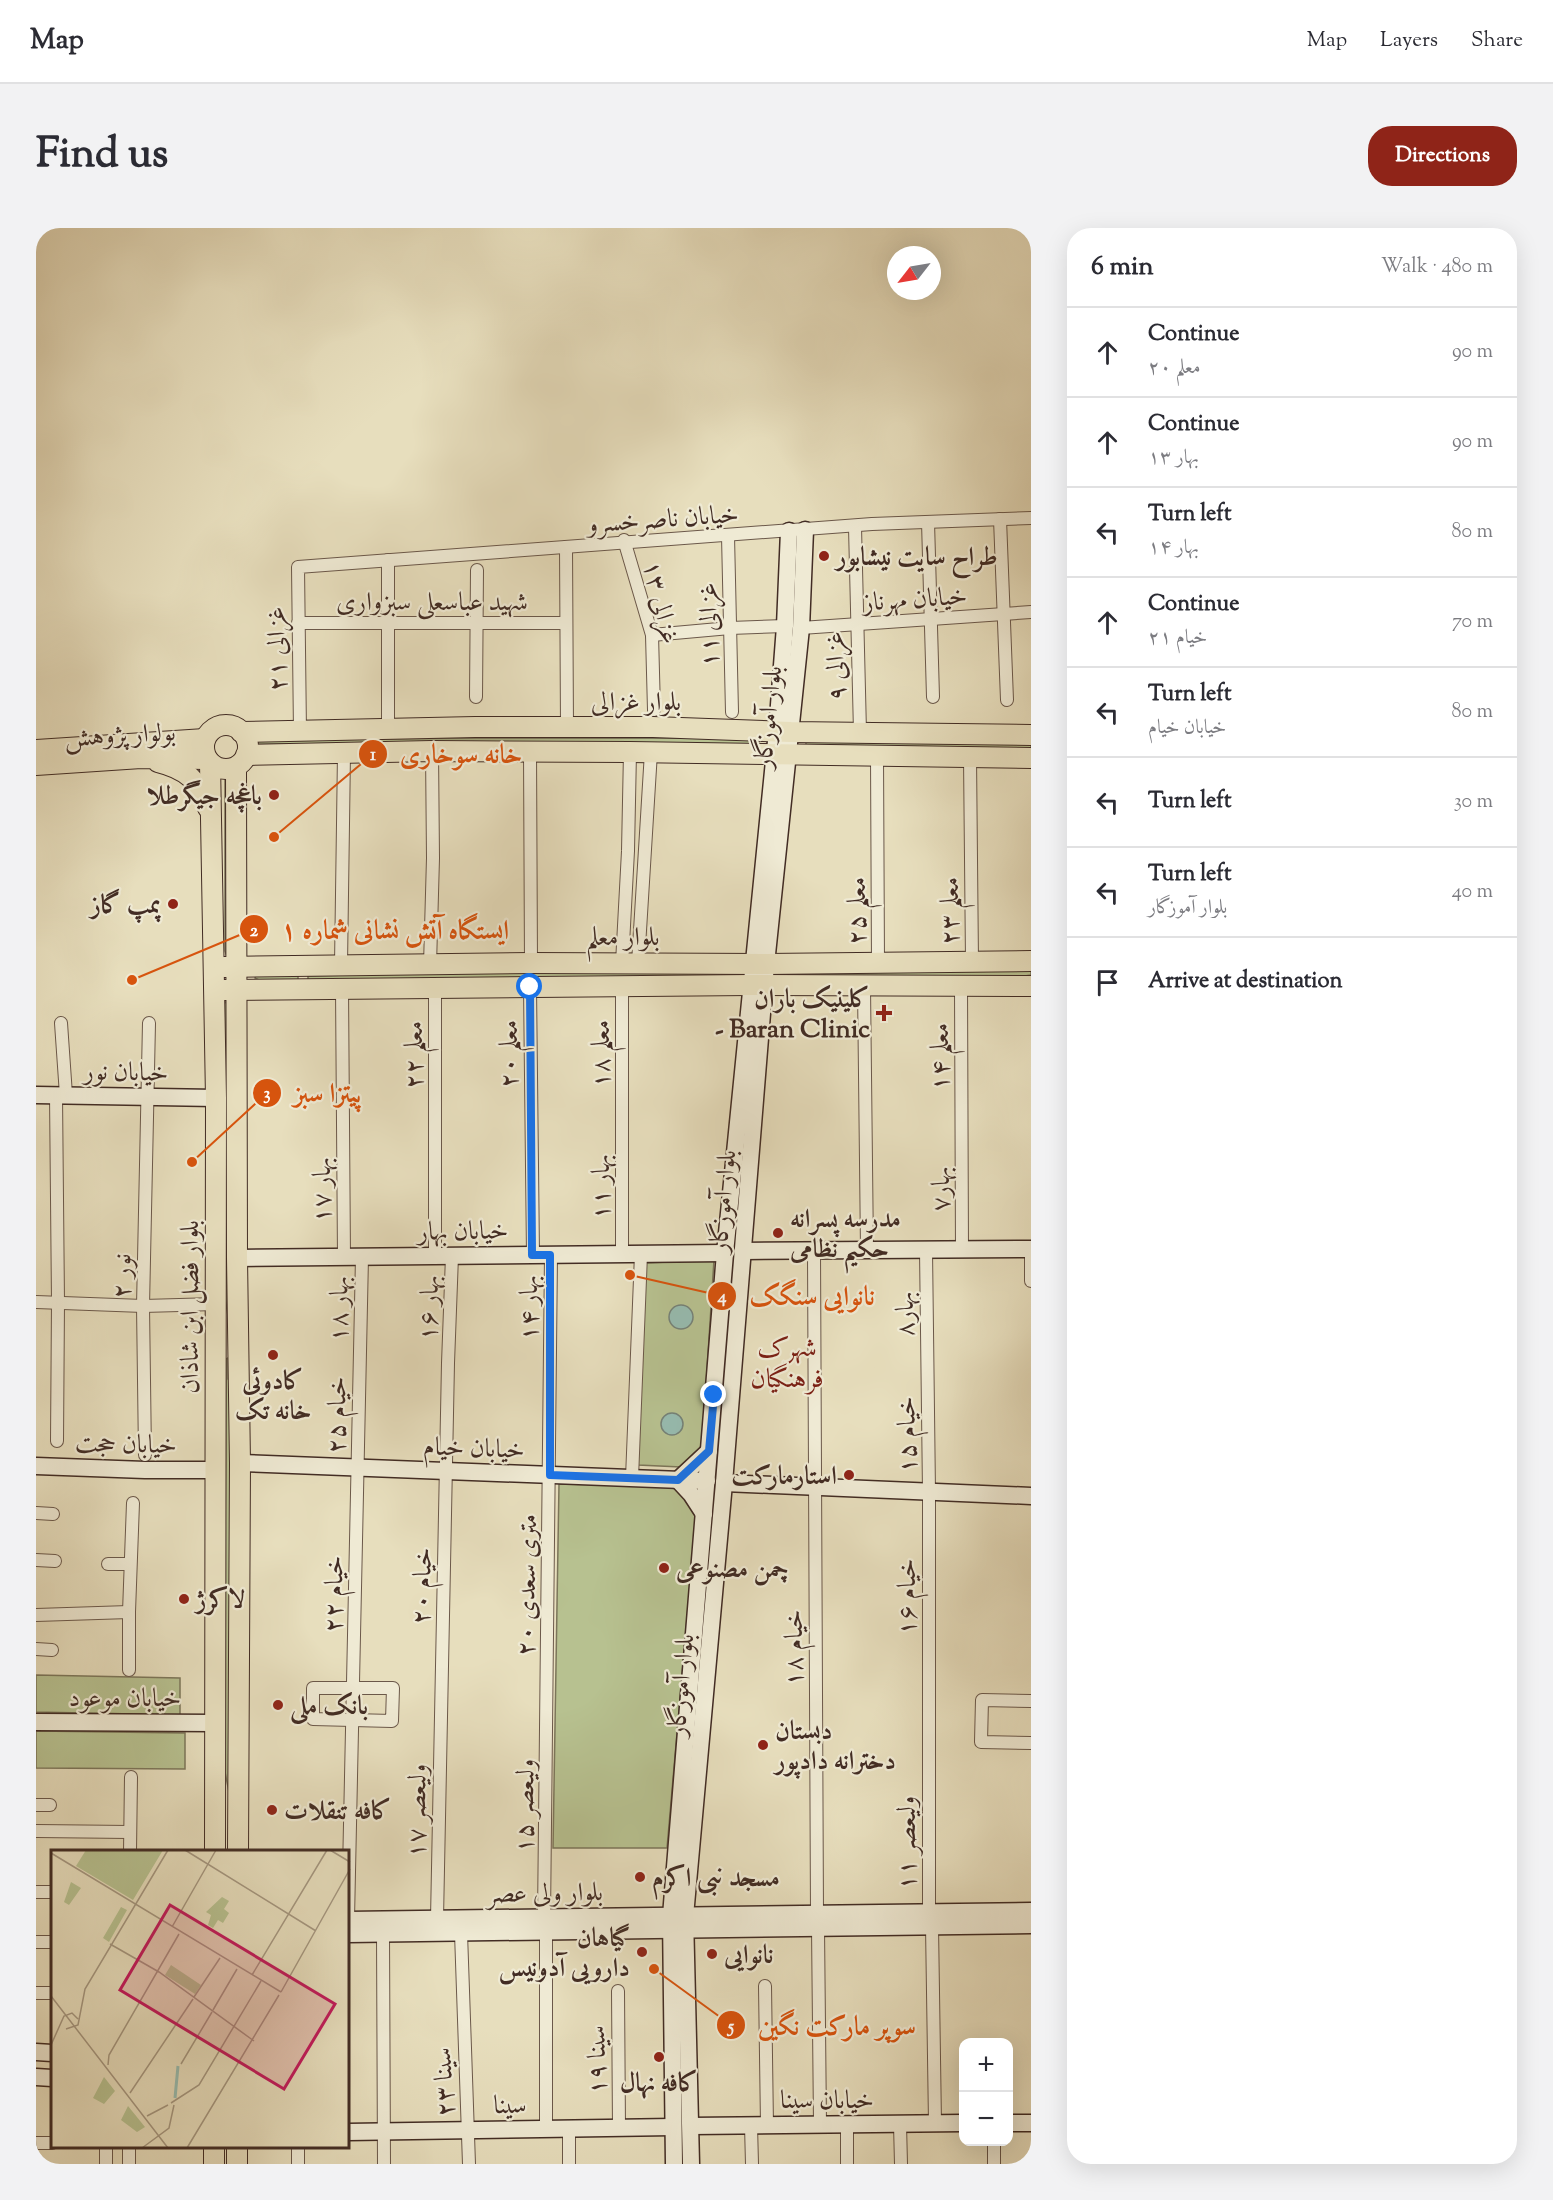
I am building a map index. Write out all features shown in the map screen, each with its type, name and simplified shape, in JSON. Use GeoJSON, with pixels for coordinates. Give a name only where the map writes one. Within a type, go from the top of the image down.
{"type":"FeatureCollection","features":[{"type":"Feature","properties":{"kind":"main road","name":"بلوار آموزگار"},"geometry":{"type":"LineString","coordinates":[[674,2164],[679,1923],[696,1702],[706,1482],[725,1253],[782,755],[793,627],[797,531]]}},
{"type":"Feature","properties":{"kind":"main road"},"geometry":{"type":"LineString","coordinates":[[226,725],[241,732],[248,746],[241,761],[223,769],[208,761],[204,752],[205,738],[210,731],[226,725]]}},
{"type":"Feature","properties":{"kind":"main road","name":"بلوار غزالی"},"geometry":{"type":"LineString","coordinates":[[241,732],[653,727],[784,732],[1031,735]]}},
{"type":"Feature","properties":{"kind":"main road","name":"بولوار پژوهش"},"geometry":{"type":"LineString","coordinates":[[36,750],[205,738]]}},
{"type":"Feature","properties":{"kind":"main road","name":"بلوار غزالی"},"geometry":{"type":"LineString","coordinates":[[241,761],[344,753],[432,751],[1031,758]]}},
{"type":"Feature","properties":{"kind":"main road"},"geometry":{"type":"LineString","coordinates":[[141,758],[171,765],[189,775],[203,794],[212,823]]}},
{"type":"Feature","properties":{"kind":"main road","name":"بولوار پژوهش"},"geometry":{"type":"LineString","coordinates":[[36,765],[141,758],[208,761]]}},
{"type":"Feature","properties":{"kind":"main road","name":"بلوار فضل ابن شاذان"},"geometry":{"type":"LineString","coordinates":[[208,761],[212,823],[216,1098],[215,1850]]}},
{"type":"Feature","properties":{"kind":"main road","name":"بلوار فضل ابن شاذان"},"geometry":{"type":"LineString","coordinates":[[238,1850],[240,1463],[237,967],[241,761]]}},
{"type":"Feature","properties":{"kind":"main road","name":"بلوار معلم"},"geometry":{"type":"LineString","coordinates":[[215,967],[531,963],[1031,962]]}},
{"type":"Feature","properties":{"kind":"main road"},"geometry":{"type":"LineString","coordinates":[[303,989],[304,966]]}},
{"type":"Feature","properties":{"kind":"main road","name":"بلوار آموزگار"},"geometry":{"type":"LineString","coordinates":[[696,1702],[724,1483],[743,1251],[757,985]]}},
{"type":"Feature","properties":{"kind":"main road","name":"بلوار معلم"},"geometry":{"type":"LineString","coordinates":[[215,990],[757,985],[1031,986]]}},
{"type":"Feature","properties":{"kind":"main road","name":"خیابان نور"},"geometry":{"type":"LineString","coordinates":[[36,1095],[216,1098]]}},
{"type":"Feature","properties":{"kind":"main road"},"geometry":{"type":"LineString","coordinates":[[743,1251],[1031,1249]]}},
{"type":"Feature","properties":{"kind":"main road","name":"خیابان بهار"},"geometry":{"type":"LineString","coordinates":[[237,1258],[725,1253]]}},
{"type":"Feature","properties":{"kind":"main road"},"geometry":{"type":"LineString","coordinates":[[216,1350],[238,1348]]}},
{"type":"Feature","properties":{"kind":"main road"},"geometry":{"type":"LineString","coordinates":[[716,1363],[734,1365]]}},
{"type":"Feature","properties":{"kind":"main road"},"geometry":{"type":"LineString","coordinates":[[704,1514],[691,1494],[678,1480],[709,1451]]}},
{"type":"Feature","properties":{"kind":"main road","name":"خیابان خیام"},"geometry":{"type":"LineString","coordinates":[[240,1463],[706,1482]]}},
{"type":"Feature","properties":{"kind":"main road","name":"خیابان حجت"},"geometry":{"type":"LineString","coordinates":[[36,1466],[216,1470]]}},
{"type":"Feature","properties":{"kind":"main road"},"geometry":{"type":"LineString","coordinates":[[724,1483],[1031,1496]]}},
{"type":"Feature","properties":{"kind":"main road","name":"خیابان موعود"},"geometry":{"type":"LineString","coordinates":[[36,1722],[214,1723]]}},
{"type":"Feature","properties":{"kind":"main road"},"geometry":{"type":"LineString","coordinates":[[215,1815],[238,1814]]}},
{"type":"Feature","properties":{"kind":"main road","name":"بلوار ولی عصر"},"geometry":{"type":"LineString","coordinates":[[350,1920],[437,1919],[545,1925],[930,1919],[1031,1911]]}},
{"type":"Feature","properties":{"kind":"main road","name":"بلوار ولی عصر"},"geometry":{"type":"LineString","coordinates":[[930,1919],[1031,1925]]}},
{"type":"Feature","properties":{"kind":"main road","name":"بلوار ولی عصر"},"geometry":{"type":"LineString","coordinates":[[350,1934],[461,1933],[545,1925]]}},
{"type":"Feature","properties":{"kind":"main road","name":"بلوار آموزگار"},"geometry":{"type":"LineString","coordinates":[[679,1979],[691,2126],[691,2164]]}},
{"type":"Feature","properties":{"kind":"main road"},"geometry":{"type":"LineString","coordinates":[[36,2052],[51,2053]]}},
{"type":"Feature","properties":{"kind":"main road"},"geometry":{"type":"LineString","coordinates":[[36,2077],[51,2078]]}},
{"type":"Feature","properties":{"kind":"main road","name":"خیابان سینا"},"geometry":{"type":"LineString","coordinates":[[691,2126],[959,2123]]}},
{"type":"Feature","properties":{"kind":"main road"},"geometry":{"type":"LineString","coordinates":[[1013,2123],[1031,2123]]}},
{"type":"Feature","properties":{"kind":"main road","name":"سینا"},"geometry":{"type":"LineString","coordinates":[[350,2132],[674,2127]]}},
{"type":"Feature","properties":{"kind":"street","name":"خیابان ناصرخسرو"},"geometry":{"type":"LineString","coordinates":[[298,567],[855,526],[1031,518]]}},
{"type":"Feature","properties":{"kind":"street"},"geometry":{"type":"LineString","coordinates":[[1000,519],[1007,700]]}},
{"type":"Feature","properties":{"kind":"street"},"geometry":{"type":"LineString","coordinates":[[928,522],[933,697]]}},
{"type":"Feature","properties":{"kind":"street","name":"غزالی ۹"},"geometry":{"type":"LineString","coordinates":[[855,526],[860,732]]}},
{"type":"Feature","properties":{"kind":"street","name":"غزالی ۱۱"},"geometry":{"type":"LineString","coordinates":[[728,536],[732,712]]}},
{"type":"Feature","properties":{"kind":"street","name":"غزالی ۱۳"},"geometry":{"type":"LineString","coordinates":[[624,542],[652,635],[654,710]]}},
{"type":"Feature","properties":{"kind":"street"},"geometry":{"type":"LineString","coordinates":[[566,547],[567,727]]}},
{"type":"Feature","properties":{"kind":"street"},"geometry":{"type":"LineString","coordinates":[[388,560],[388,729]]}},
{"type":"Feature","properties":{"kind":"street","name":"غزالی ۲۱"},"geometry":{"type":"LineString","coordinates":[[298,567],[300,732]]}},
{"type":"Feature","properties":{"kind":"street"},"geometry":{"type":"LineString","coordinates":[[476,697],[477,570]]}},
{"type":"Feature","properties":{"kind":"street","name":"خیابان مهرناز"},"geometry":{"type":"LineString","coordinates":[[652,635],[730,628],[856,624],[1031,612]]}},
{"type":"Feature","properties":{"kind":"street","name":"شهید عباسعلی سبزواری"},"geometry":{"type":"LineString","coordinates":[[298,623],[566,623]]}},
{"type":"Feature","properties":{"kind":"street"},"geometry":{"type":"LineString","coordinates":[[430,965],[433,858],[432,751]]}},
{"type":"Feature","properties":{"kind":"street"},"geometry":{"type":"LineString","coordinates":[[530,751],[531,963]]}},
{"type":"Feature","properties":{"kind":"street"},"geometry":{"type":"LineString","coordinates":[[630,752],[628,851],[630,963]]}},
{"type":"Feature","properties":{"kind":"street"},"geometry":{"type":"LineString","coordinates":[[630,963],[645,853],[651,752]]}},
{"type":"Feature","properties":{"kind":"street"},"geometry":{"type":"LineString","coordinates":[[341,965],[344,753]]}},
{"type":"Feature","properties":{"kind":"street","name":"معلم ۲۵"},"geometry":{"type":"LineString","coordinates":[[877,756],[879,963]]}},
{"type":"Feature","properties":{"kind":"street","name":"معلم ۲۳"},"geometry":{"type":"LineString","coordinates":[[970,758],[972,961]]}},
{"type":"Feature","properties":{"kind":"street","name":"معلم ۱۴"},"geometry":{"type":"LineString","coordinates":[[962,986],[962,1128]]}},
{"type":"Feature","properties":{"kind":"street","name":"معلم ۲۰"},"geometry":{"type":"LineString","coordinates":[[530,987],[532,1255]]}},
{"type":"Feature","properties":{"kind":"street","name":"معلم ۱۸"},"geometry":{"type":"LineString","coordinates":[[622,987],[622,1120]]}},
{"type":"Feature","properties":{"kind":"street"},"geometry":{"type":"LineString","coordinates":[[864,987],[867,1250]]}},
{"type":"Feature","properties":{"kind":"street","name":"بهار ۱۷"},"geometry":{"type":"LineString","coordinates":[[342,988],[344,1257]]}},
{"type":"Feature","properties":{"kind":"street","name":"معلم ۲۲"},"geometry":{"type":"LineString","coordinates":[[435,988],[435,1256]]}},
{"type":"Feature","properties":{"kind":"street"},"geometry":{"type":"LineString","coordinates":[[57,1440],[61,1023]]}},
{"type":"Feature","properties":{"kind":"street","name":"نور ۲"},"geometry":{"type":"LineString","coordinates":[[145,1455],[143,1306],[149,1023]]}},
{"type":"Feature","properties":{"kind":"street","name":"بهار ۱۱"},"geometry":{"type":"LineString","coordinates":[[622,1120],[622,1254]]}},
{"type":"Feature","properties":{"kind":"street","name":"بهار۷"},"geometry":{"type":"LineString","coordinates":[[962,1128],[962,1250]]}},
{"type":"Feature","properties":{"kind":"street"},"geometry":{"type":"LineString","coordinates":[[1031,1249],[1031,1281]]}},
{"type":"Feature","properties":{"kind":"street","name":"بهار۸"},"geometry":{"type":"LineString","coordinates":[[926,1250],[927,1378]]}},
{"type":"Feature","properties":{"kind":"street","name":"خیام ۱۸"},"geometry":{"type":"LineString","coordinates":[[814,1252],[820,2124]]}},
{"type":"Feature","properties":{"kind":"street"},"geometry":{"type":"LineString","coordinates":[[632,1478],[641,1254]]}},
{"type":"Feature","properties":{"kind":"street","name":"بهار ۱۴"},"geometry":{"type":"LineString","coordinates":[[550,1255],[550,1475]]}},
{"type":"Feature","properties":{"kind":"street","name":"بهار ۱۶"},"geometry":{"type":"LineString","coordinates":[[447,1471],[452,1256]]}},
{"type":"Feature","properties":{"kind":"street","name":"بهار ۱۸"},"geometry":{"type":"LineString","coordinates":[[360,1362],[362,1257]]}},
{"type":"Feature","properties":{"kind":"street"},"geometry":{"type":"LineString","coordinates":[[36,1302],[143,1306],[216,1304]]}},
{"type":"Feature","properties":{"kind":"street","name":"خیام ۲۵"},"geometry":{"type":"LineString","coordinates":[[358,1468],[360,1362]]}},
{"type":"Feature","properties":{"kind":"street","name":"خیام ۱۵"},"geometry":{"type":"LineString","coordinates":[[927,1378],[929,1492]]}},
{"type":"Feature","properties":{"kind":"street","name":"خیام ۲۲"},"geometry":{"type":"LineString","coordinates":[[350,1850],[358,1468]]}},
{"type":"Feature","properties":{"kind":"street","name":"خیام ۲۰"},"geometry":{"type":"LineString","coordinates":[[440,1703],[447,1471]]}},
{"type":"Feature","properties":{"kind":"street","name":"۲۰ متری سعدی"},"geometry":{"type":"LineString","coordinates":[[548,1695],[550,1475]]}},
{"type":"Feature","properties":{"kind":"street","name":"خیام ۱۶"},"geometry":{"type":"LineString","coordinates":[[929,1492],[929,1702]]}},
{"type":"Feature","properties":{"kind":"street"},"geometry":{"type":"LineString","coordinates":[[129,1670],[133,1503]]}},
{"type":"Feature","properties":{"kind":"street"},"geometry":{"type":"LineString","coordinates":[[36,1513],[53,1514]]}},
{"type":"Feature","properties":{"kind":"street"},"geometry":{"type":"LineString","coordinates":[[36,1560],[55,1561]]}},
{"type":"Feature","properties":{"kind":"street"},"geometry":{"type":"LineString","coordinates":[[108,1564],[130,1564]]}},
{"type":"Feature","properties":{"kind":"street"},"geometry":{"type":"LineString","coordinates":[[36,1615],[129,1612]]}},
{"type":"Feature","properties":{"kind":"street"},"geometry":{"type":"LineString","coordinates":[[36,1649],[52,1650]]}},
{"type":"Feature","properties":{"kind":"street"},"geometry":{"type":"LineString","coordinates":[[313,1688],[393,1688],[392,1721],[353,1720],[313,1719],[313,1688]]}},
{"type":"Feature","properties":{"kind":"street","name":"ولیعصر ۱۵"},"geometry":{"type":"LineString","coordinates":[[546,2129],[545,1925],[548,1695]]}},
{"type":"Feature","properties":{"kind":"street"},"geometry":{"type":"LineString","coordinates":[[1031,1701],[982,1700],[981,1742],[1031,1743]]}},
{"type":"Feature","properties":{"kind":"street","name":"ولیعصر ۱۱"},"geometry":{"type":"LineString","coordinates":[[929,1702],[930,1919],[935,2123]]}},
{"type":"Feature","properties":{"kind":"street","name":"ولیعصر ۱۷"},"geometry":{"type":"LineString","coordinates":[[437,1919],[440,1703]]}},
{"type":"Feature","properties":{"kind":"street"},"geometry":{"type":"LineString","coordinates":[[130,1850],[131,1777]]}},
{"type":"Feature","properties":{"kind":"street"},"geometry":{"type":"LineString","coordinates":[[36,1805],[50,1805]]}},
{"type":"Feature","properties":{"kind":"street"},"geometry":{"type":"LineString","coordinates":[[36,1831],[130,1832]]}},
{"type":"Feature","properties":{"kind":"street","name":"سینا ۲۳"},"geometry":{"type":"LineString","coordinates":[[461,1933],[469,2164]]}},
{"type":"Feature","properties":{"kind":"street"},"geometry":{"type":"LineString","coordinates":[[383,1934],[384,2164]]}},
{"type":"Feature","properties":{"kind":"street"},"geometry":{"type":"LineString","coordinates":[[752,2164],[759,2125],[765,1986]]}},
{"type":"Feature","properties":{"kind":"street","name":"سینا ۱۹"},"geometry":{"type":"LineString","coordinates":[[618,1991],[619,2127]]}},
{"type":"Feature","properties":{"kind":"street"},"geometry":{"type":"LineString","coordinates":[[847,2124],[847,2164]]}},
{"type":"Feature","properties":{"kind":"street"},"geometry":{"type":"LineString","coordinates":[[900,2124],[901,2164]]}},
{"type":"Feature","properties":{"kind":"street"},"geometry":{"type":"LineString","coordinates":[[569,2128],[569,2164]]}},
{"type":"Feature","properties":{"kind":"street"},"geometry":{"type":"LineString","coordinates":[[994,2146],[994,2164]]}},
{"type":"Feature","properties":{"kind":"green space"},"geometry":{"type":"Polygon","coordinates":[[[764,738],[765,740],[745,746],[257,744],[257,741],[263,739],[764,738]]]}},
{"type":"Feature","properties":{"kind":"green space"},"geometry":{"type":"Polygon","coordinates":[[[806,742],[1031,742],[1031,749],[806,745],[806,742]]]}},
{"type":"Feature","properties":{"kind":"green space"},"geometry":{"type":"Polygon","coordinates":[[[225,777],[227,777],[229,957],[225,951],[225,777]]]}},
{"type":"Feature","properties":{"kind":"green space"},"geometry":{"type":"Polygon","coordinates":[[[1031,971],[1031,975],[1018,977],[788,976],[789,973],[1031,971]]]}},
{"type":"Feature","properties":{"kind":"green space"},"geometry":{"type":"Polygon","coordinates":[[[474,972],[737,972],[738,976],[308,980],[308,976],[474,972]]]}},
{"type":"Feature","properties":{"kind":"green space"},"geometry":{"type":"Polygon","coordinates":[[[298,974],[298,981],[261,981],[255,978],[256,976],[298,974]]]}},
{"type":"Feature","properties":{"kind":"green space"},"geometry":{"type":"Polygon","coordinates":[[[228,999],[230,1328],[225,1298],[224,1004],[228,999]]]}},
{"type":"Feature","properties":{"kind":"green space"},"geometry":{"type":"Polygon","coordinates":[[[714,1260],[702,1448],[681,1467],[638,1465],[645,1263],[714,1260]]]}},
{"type":"Feature","properties":{"kind":"green space"},"geometry":{"type":"Polygon","coordinates":[[[228,1358],[228,1379],[233,1386],[229,1792],[224,1767],[226,1359],[228,1358]]]}},
{"type":"Feature","properties":{"kind":"green space"},"geometry":{"type":"Polygon","coordinates":[[[559,1484],[676,1486],[696,1515],[667,1848],[553,1848],[559,1484]]]}},
{"type":"Feature","properties":{"kind":"green space"},"geometry":{"type":"Polygon","coordinates":[[[36,1675],[180,1678],[180,1715],[36,1712],[36,1675]]]}},
{"type":"Feature","properties":{"kind":"green space"},"geometry":{"type":"Polygon","coordinates":[[[36,1731],[185,1733],[185,1769],[36,1768],[36,1731]]]}},
{"type":"Feature","properties":{"kind":"water"},"geometry":{"type":"Polygon","coordinates":[[[681,1305],[686,1306],[692,1312],[692,1322],[686,1328],[681,1329],[676,1328],[670,1322],[669,1317],[670,1312],[676,1306],[681,1305]]]}},
{"type":"Feature","properties":{"kind":"water"},"geometry":{"type":"Polygon","coordinates":[[[672,1413],[680,1416],[683,1424],[680,1432],[672,1435],[664,1432],[661,1424],[664,1416],[672,1413]]]}},
{"type":"Feature","properties":{"kind":"place","name":"طراح سایت نیشابور"},"geometry":{"type":"Point","coordinates":[824,556]}},
{"type":"Feature","properties":{"kind":"place","name":"باغچه جیگرطلا"},"geometry":{"type":"Point","coordinates":[274,795]}},
{"type":"Feature","properties":{"kind":"place","name":"خانه سوخاری"},"geometry":{"type":"Point","coordinates":[274,837]}},
{"type":"Feature","properties":{"kind":"place","name":"پمپ گاز"},"geometry":{"type":"Point","coordinates":[173,904]}},
{"type":"Feature","properties":{"kind":"place","name":"ایستگاه آتش نشانی شماره ۱"},"geometry":{"type":"Point","coordinates":[132,980]}},
{"type":"Feature","properties":{"kind":"place","name":"کلینیک باران - Baran Clinic"},"geometry":{"type":"Point","coordinates":[884,1013]}},
{"type":"Feature","properties":{"kind":"place","name":"پیتزا سبز"},"geometry":{"type":"Point","coordinates":[192,1162]}},
{"type":"Feature","properties":{"kind":"place","name":"مدرسه پسرانه حکیم نظامی"},"geometry":{"type":"Point","coordinates":[778,1233]}},
{"type":"Feature","properties":{"kind":"place","name":"نانوایی سنگک"},"geometry":{"type":"Point","coordinates":[630,1275]}},
{"type":"Feature","properties":{"kind":"place","name":"کادوئی خانه تک"},"geometry":{"type":"Point","coordinates":[273,1355]}},
{"type":"Feature","properties":{"kind":"place","name":"استارمارکت"},"geometry":{"type":"Point","coordinates":[849,1475]}},
{"type":"Feature","properties":{"kind":"place","name":"چمن مصنوعی"},"geometry":{"type":"Point","coordinates":[664,1568]}},
{"type":"Feature","properties":{"kind":"place","name":"لاکرژ"},"geometry":{"type":"Point","coordinates":[184,1599]}},
{"type":"Feature","properties":{"kind":"place","name":"بانک ملی"},"geometry":{"type":"Point","coordinates":[278,1705]}},
{"type":"Feature","properties":{"kind":"place","name":"دبستان دخترانه دادپور"},"geometry":{"type":"Point","coordinates":[763,1745]}},
{"type":"Feature","properties":{"kind":"place","name":"کافه تنقلات"},"geometry":{"type":"Point","coordinates":[272,1810]}},
{"type":"Feature","properties":{"kind":"place","name":"مسجد نبی اکرم"},"geometry":{"type":"Point","coordinates":[640,1877]}},
{"type":"Feature","properties":{"kind":"place","name":"گیاهان دارویی آدونیس"},"geometry":{"type":"Point","coordinates":[642,1952]}},
{"type":"Feature","properties":{"kind":"place","name":"نانوایی"},"geometry":{"type":"Point","coordinates":[712,1954]}},
{"type":"Feature","properties":{"kind":"place","name":"سوپر مارکت نگین"},"geometry":{"type":"Point","coordinates":[654,1969]}},
{"type":"Feature","properties":{"kind":"place","name":"کافه نهال"},"geometry":{"type":"Point","coordinates":[659,2057]}},
{"type":"Feature","properties":{"kind":"district","name":"شهرک فرهنگیان"},"geometry":{"type":"Point","coordinates":[787,1362]}},
{"type":"Feature","properties":{"kind":"route"},"geometry":{"type":"LineString","coordinates":[[530,987],[532,1255],[550,1255],[550,1475],[678,1480],[709,1451],[714,1395]]}}]}
